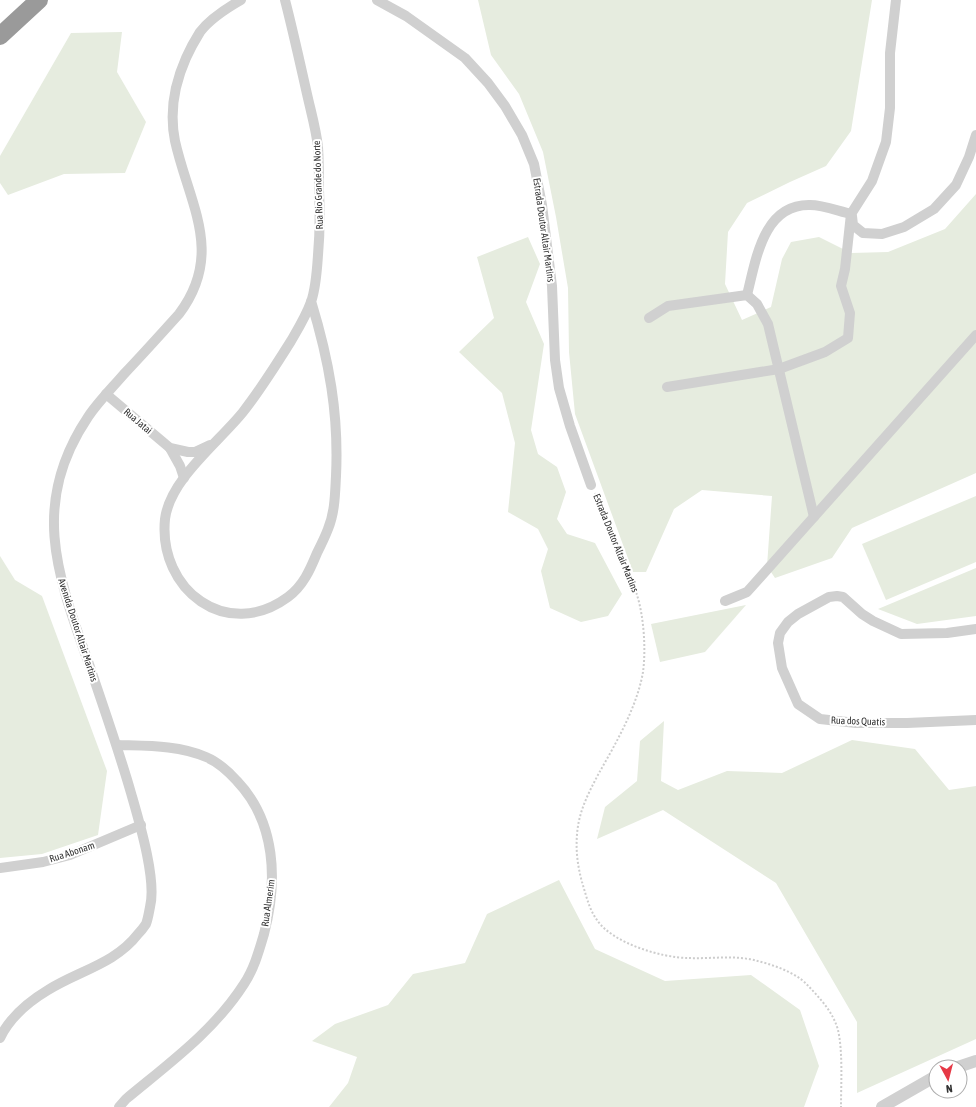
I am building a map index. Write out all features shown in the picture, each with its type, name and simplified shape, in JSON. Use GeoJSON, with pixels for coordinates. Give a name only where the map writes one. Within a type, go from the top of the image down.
{"type":"FeatureCollection","features":[{"type":"Feature","properties":{"kind":"highway"},"geometry":{"type":"LineString","coordinates":[[0,36],[39,0]]}},
{"type":"Feature","properties":{"kind":"street","name":"Avenida Doutor Altair Martins"},"geometry":{"type":"LineString","coordinates":[[0,1038],[14,1017],[28,1003],[49,989],[106,962],[131,944],[145,925],[151,904],[152,880],[140,825],[117,745],[67,601],[57,559],[53,518],[56,493],[63,464],[74,440],[89,416],[106,394],[179,314],[196,286],[202,260],[202,244],[198,221],[175,140],[172,115],[174,90],[182,68],[201,31],[224,9],[241,0]]}},
{"type":"Feature","properties":{"kind":"street","name":"Rua Rio Grande do Norte"},"geometry":{"type":"LineString","coordinates":[[285,0],[310,105],[318,147],[320,235],[317,266],[311,301],[298,328],[274,369],[242,414],[213,444],[184,478],[169,504],[165,516],[164,537],[167,556],[174,574],[190,592],[215,610],[233,614],[256,613],[276,606],[295,592],[307,576],[329,528],[335,498],[337,453],[335,416],[332,384],[322,336],[311,301]]}},
{"type":"Feature","properties":{"kind":"street","name":"Estrada Doutor Altair Martins"},"geometry":{"type":"LineString","coordinates":[[377,0],[406,16],[465,58],[488,83],[505,106],[522,135],[534,164],[542,205],[552,286],[555,360],[559,388],[570,426],[592,484]]}},
{"type":"Feature","properties":{"kind":"street"},"geometry":{"type":"LineString","coordinates":[[667,387],[779,369],[824,352],[848,338],[850,313],[841,286],[845,269],[851,214],[872,181],[886,142],[890,108],[890,53],[896,0]]}},
{"type":"Feature","properties":{"kind":"street"},"geometry":{"type":"LineString","coordinates":[[851,214],[853,225],[863,233],[882,234],[904,227],[934,209],[956,185],[969,157],[976,135]]}},
{"type":"Feature","properties":{"kind":"street"},"geometry":{"type":"LineString","coordinates":[[747,294],[762,242],[774,221],[790,208],[809,205],[851,214]]}},
{"type":"Feature","properties":{"kind":"street"},"geometry":{"type":"LineString","coordinates":[[649,318],[668,306],[747,294]]}},
{"type":"Feature","properties":{"kind":"street"},"geometry":{"type":"LineString","coordinates":[[747,294],[757,304],[768,324],[814,517]]}},
{"type":"Feature","properties":{"kind":"street"},"geometry":{"type":"LineString","coordinates":[[725,601],[747,592],[976,335]]}},
{"type":"Feature","properties":{"kind":"street","name":"Rua Jatai"},"geometry":{"type":"LineString","coordinates":[[106,394],[170,448],[180,466],[184,478]]}},
{"type":"Feature","properties":{"kind":"street","name":"Rua Jatai"},"geometry":{"type":"LineString","coordinates":[[170,448],[195,452],[213,444]]}},
{"type":"Feature","properties":{"kind":"street","name":"Rua dos Quatis"},"geometry":{"type":"LineString","coordinates":[[976,629],[947,633],[901,634],[873,621],[862,614],[843,597],[837,596],[830,597],[798,614],[788,622],[780,633],[778,643],[779,654],[787,681],[798,704],[820,719],[856,723],[907,723],[976,720]]}},
{"type":"Feature","properties":{"kind":"street","name":"Rua Almerim"},"geometry":{"type":"LineString","coordinates":[[117,745],[166,747],[187,750],[207,757],[220,765],[246,790],[262,819],[268,834],[271,856],[272,884],[268,921],[259,952],[245,983],[223,1013],[196,1041],[137,1089],[119,1107]]}},
{"type":"Feature","properties":{"kind":"street","name":"Rua Abonam"},"geometry":{"type":"LineString","coordinates":[[0,868],[44,862],[70,855],[140,825]]}},
{"type":"Feature","properties":{"kind":"street"},"geometry":{"type":"LineString","coordinates":[[882,1107],[928,1081]]}},
{"type":"Feature","properties":{"kind":"path","name":"Estrada Doutor Altair Martins"},"geometry":{"type":"LineString","coordinates":[[592,484],[606,524],[637,595],[644,646],[643,672],[635,699],[624,727],[592,786],[581,812],[576,852],[579,869],[590,908],[597,920],[606,930],[625,942],[647,950],[688,958],[712,957],[752,959],[779,968],[803,981],[832,1014],[838,1029],[842,1107]]}},
{"type":"Feature","properties":{"kind":"shaded area"},"geometry":{"type":"Polygon","coordinates":[[[478,0],[872,0],[851,131],[826,166],[747,203],[728,232],[725,284],[742,320],[771,307],[782,259],[791,242],[819,237],[851,253],[888,252],[945,229],[976,194],[976,473],[852,528],[832,558],[775,578],[767,566],[772,496],[702,490],[674,509],[646,572],[633,572],[575,414],[569,352],[568,288],[543,152],[519,94],[491,55],[478,0]]]}},
{"type":"Feature","properties":{"kind":"shaded area"},"geometry":{"type":"Polygon","coordinates":[[[122,32],[117,72],[146,122],[125,173],[64,174],[8,195],[0,183],[0,156],[71,33],[122,32]]]}},
{"type":"Feature","properties":{"kind":"shaded area"},"geometry":{"type":"Polygon","coordinates":[[[528,237],[540,264],[526,302],[544,344],[531,430],[538,454],[557,467],[566,492],[557,519],[567,534],[595,543],[622,594],[608,616],[581,622],[550,608],[541,571],[548,549],[538,529],[508,512],[515,443],[502,393],[459,352],[494,318],[477,257],[528,237]]]}},
{"type":"Feature","properties":{"kind":"shaded area"},"geometry":{"type":"Polygon","coordinates":[[[976,496],[976,562],[886,600],[862,544],[976,496]]]}},
{"type":"Feature","properties":{"kind":"shaded area"},"geometry":{"type":"Polygon","coordinates":[[[0,556],[15,580],[42,596],[107,771],[98,835],[42,854],[0,858],[0,556]]]}},
{"type":"Feature","properties":{"kind":"shaded area"},"geometry":{"type":"Polygon","coordinates":[[[976,568],[976,616],[917,624],[878,609],[976,568]]]}},
{"type":"Feature","properties":{"kind":"shaded area"},"geometry":{"type":"Polygon","coordinates":[[[746,605],[705,652],[660,662],[651,624],[746,605]]]}},
{"type":"Feature","properties":{"kind":"shaded area"},"geometry":{"type":"Polygon","coordinates":[[[664,721],[661,781],[678,790],[727,771],[782,773],[852,740],[915,749],[949,790],[976,786],[976,1039],[932,1059],[928,1059],[928,1061],[857,1093],[857,1022],[776,883],[663,810],[597,839],[605,807],[637,781],[640,741],[664,721]]]}},
{"type":"Feature","properties":{"kind":"shaded area"},"geometry":{"type":"Polygon","coordinates":[[[559,880],[595,949],[665,981],[751,975],[800,1010],[819,1066],[804,1107],[329,1107],[348,1083],[357,1057],[312,1041],[335,1024],[388,1005],[413,974],[465,963],[487,914],[559,880]]]}}]}
